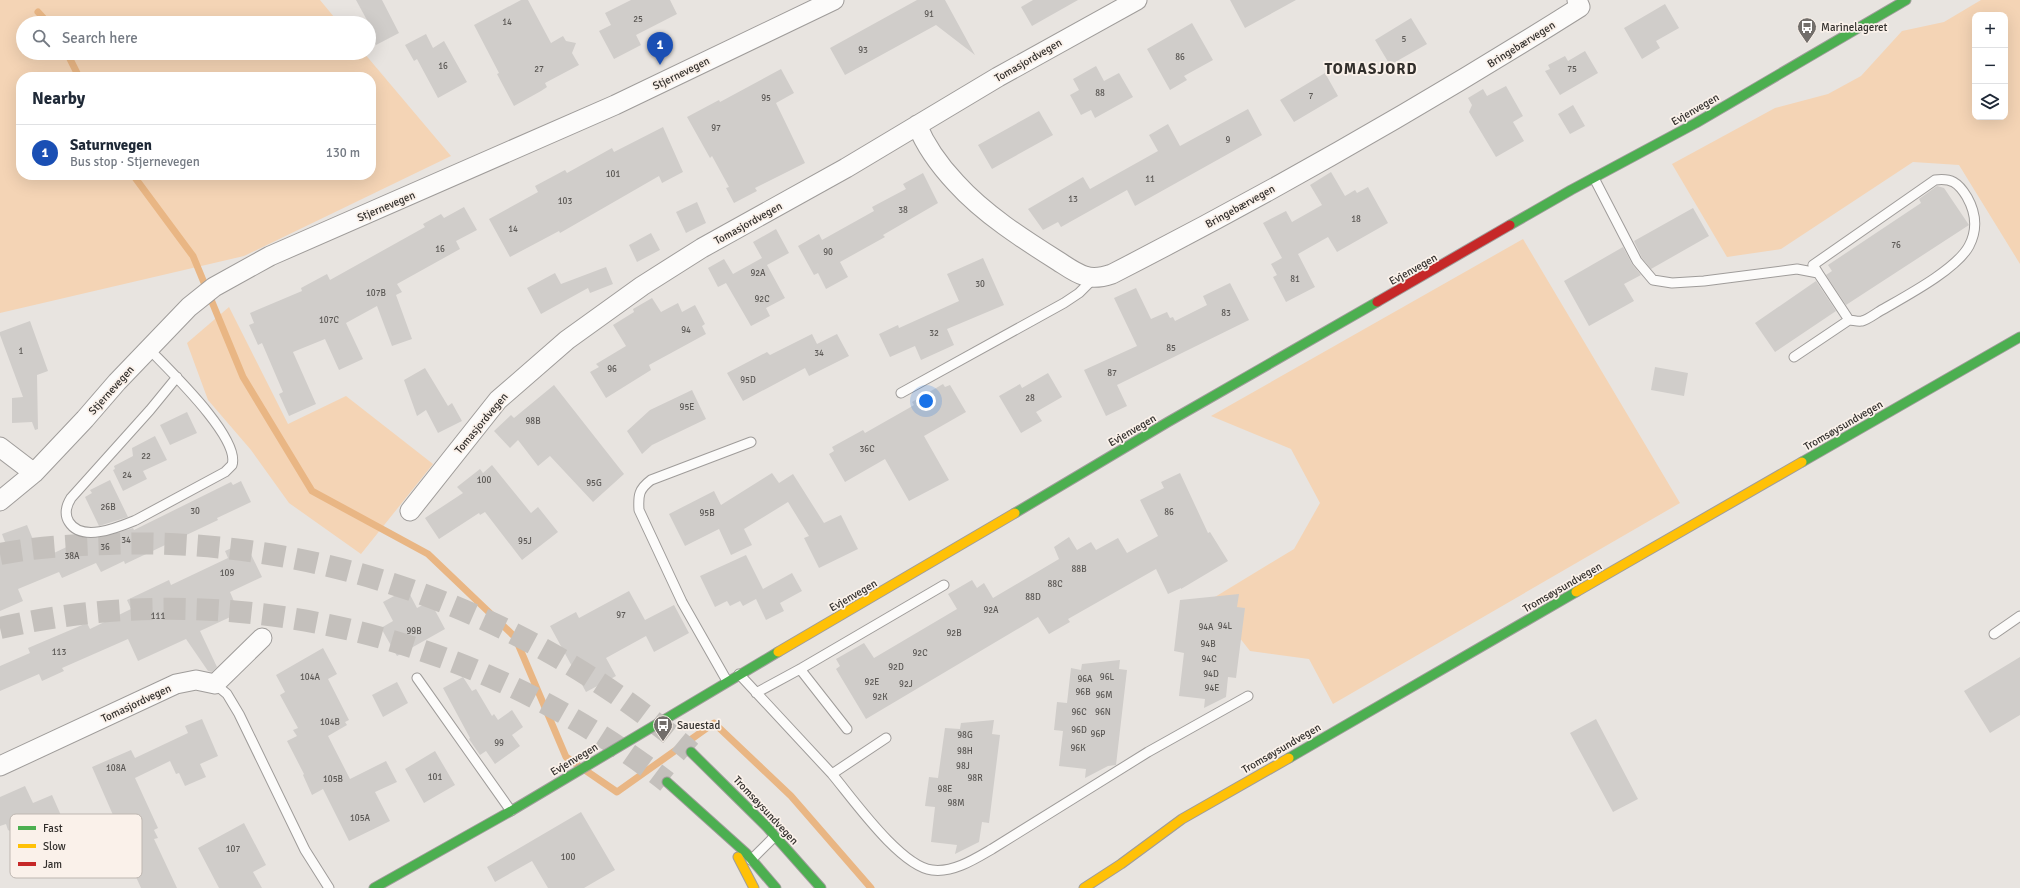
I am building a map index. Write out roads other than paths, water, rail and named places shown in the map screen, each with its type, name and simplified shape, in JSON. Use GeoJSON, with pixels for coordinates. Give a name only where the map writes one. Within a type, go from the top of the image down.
{"type":"FeatureCollection","features":[{"type":"Feature","properties":{"kind":"main road","name":"Evjenvegen"},"geometry":{"type":"LineString","coordinates":[[374,888],[511,811],[727,681],[847,613],[1168,422],[1594,178],[1696,123],[1906,0]]}},
{"type":"Feature","properties":{"kind":"main road","name":"Tromsøysundvegen"},"geometry":{"type":"LineString","coordinates":[[1084,888],[1189,816],[2020,336]]}},
{"type":"Feature","properties":{"kind":"main road","name":"Tromsøysundvegen"},"geometry":{"type":"LineString","coordinates":[[691,752],[713,772],[775,836],[820,888]]}},
{"type":"Feature","properties":{"kind":"main road"},"geometry":{"type":"LineString","coordinates":[[667,782],[714,823],[751,860],[776,888]]}},
{"type":"Feature","properties":{"kind":"main road"},"geometry":{"type":"LineString","coordinates":[[714,823],[738,857],[754,888]]}},
{"type":"Feature","properties":{"kind":"main road","name":"Tromsøysundvegen"},"geometry":{"type":"LineString","coordinates":[[1108,885],[1121,864]]}},
{"type":"Feature","properties":{"kind":"street","name":"Stjernevegen"},"geometry":{"type":"LineString","coordinates":[[0,501],[34,473],[85,420],[117,382],[177,319],[206,294],[232,276],[264,260],[615,105],[834,0]]}},
{"type":"Feature","properties":{"kind":"street","name":"Tomasjordvegen"},"geometry":{"type":"LineString","coordinates":[[410,510],[498,400],[567,340],[598,316],[703,247],[782,205],[998,77],[1137,0]]}},
{"type":"Feature","properties":{"kind":"street","name":"Bringebærvegen"},"geometry":{"type":"LineString","coordinates":[[917,125],[928,149],[956,184],[975,201],[1041,250],[1076,272],[1095,277],[1112,274],[1231,211],[1418,106],[1582,4]]}},
{"type":"Feature","properties":{"kind":"street"},"geometry":{"type":"LineString","coordinates":[[0,447],[34,473]]}},
{"type":"Feature","properties":{"kind":"street"},"geometry":{"type":"LineString","coordinates":[[215,684],[262,638]]}},
{"type":"Feature","properties":{"kind":"street","name":"Tomasjordvegen"},"geometry":{"type":"LineString","coordinates":[[0,766],[176,684],[196,680],[215,684]]}},
{"type":"Feature","properties":{"kind":"lane"},"geometry":{"type":"LineString","coordinates":[[1594,178],[1636,262],[1653,280],[1672,283],[1704,281],[1796,270],[1818,273]]}},
{"type":"Feature","properties":{"kind":"lane"},"geometry":{"type":"LineString","coordinates":[[1794,357],[1849,320],[1862,322],[1914,291],[1955,263],[1968,247],[1976,221],[1972,205],[1956,183],[1947,179],[1935,180],[1813,264],[1849,320]]}},
{"type":"Feature","properties":{"kind":"lane"},"geometry":{"type":"LineString","coordinates":[[901,393],[1064,303],[1079,293],[1095,277]]}},
{"type":"Feature","properties":{"kind":"lane"},"geometry":{"type":"LineString","coordinates":[[149,349],[177,377],[226,438],[233,456],[232,465],[225,472],[122,526],[86,533],[75,528],[68,519],[66,512],[70,498],[150,410],[177,377]]}},
{"type":"Feature","properties":{"kind":"lane"},"geometry":{"type":"LineString","coordinates":[[727,681],[682,602],[639,510],[638,496],[642,486],[651,480],[751,442]]}},
{"type":"Feature","properties":{"kind":"lane"},"geometry":{"type":"LineString","coordinates":[[756,693],[800,670],[944,584]]}},
{"type":"Feature","properties":{"kind":"lane"},"geometry":{"type":"LineString","coordinates":[[1994,634],[2020,616]]}},
{"type":"Feature","properties":{"kind":"lane"},"geometry":{"type":"LineString","coordinates":[[800,670],[847,729]]}},
{"type":"Feature","properties":{"kind":"lane"},"geometry":{"type":"LineString","coordinates":[[739,674],[832,774],[875,826],[910,861],[922,868],[933,871],[946,870],[970,861],[992,849],[1148,752],[1248,696]]}},
{"type":"Feature","properties":{"kind":"lane"},"geometry":{"type":"LineString","coordinates":[[417,678],[511,811]]}},
{"type":"Feature","properties":{"kind":"lane"},"geometry":{"type":"LineString","coordinates":[[215,684],[227,694],[239,714],[305,850],[329,888]]}},
{"type":"Feature","properties":{"kind":"lane"},"geometry":{"type":"LineString","coordinates":[[832,774],[886,738]]}},
{"type":"Feature","properties":{"kind":"lane"},"geometry":{"type":"LineString","coordinates":[[751,860],[775,836]]}},
{"type":"Feature","properties":{"kind":"waterway"},"geometry":{"type":"LineString","coordinates":[[38,12],[42,16]]}},
{"type":"Feature","properties":{"kind":"waterway"},"geometry":{"type":"LineString","coordinates":[[70,60],[76,72]]}},
{"type":"Feature","properties":{"kind":"waterway"},"geometry":{"type":"LineString","coordinates":[[137,180],[193,256],[243,377],[312,491],[428,554],[515,637],[566,757],[617,792],[714,723],[791,796],[871,888]]}},
{"type":"Feature","properties":{"kind":"tunnel"},"geometry":{"type":"LineString","coordinates":[[0,554],[40,548],[81,545],[188,545],[266,554],[344,570],[419,593],[492,623],[562,660],[628,703],[691,752]]}},
{"type":"Feature","properties":{"kind":"tunnel"},"geometry":{"type":"LineString","coordinates":[[0,628],[88,613],[176,609],[264,614],[351,630],[435,655],[516,689],[594,731],[667,782]]}},
{"type":"Feature","properties":{"kind":"place","name":"Marinelageret"},"geometry":{"type":"Point","coordinates":[1807,44]}},
{"type":"Feature","properties":{"kind":"place","name":"Saturnvegen"},"geometry":{"type":"Point","coordinates":[660,65]}},
{"type":"Feature","properties":{"kind":"place","name":"Sauestad"},"geometry":{"type":"Point","coordinates":[663,742]}},
{"type":"Feature","properties":{"kind":"district","name":"TOMASJORD"},"geometry":{"type":"Point","coordinates":[1371,69]}}]}
